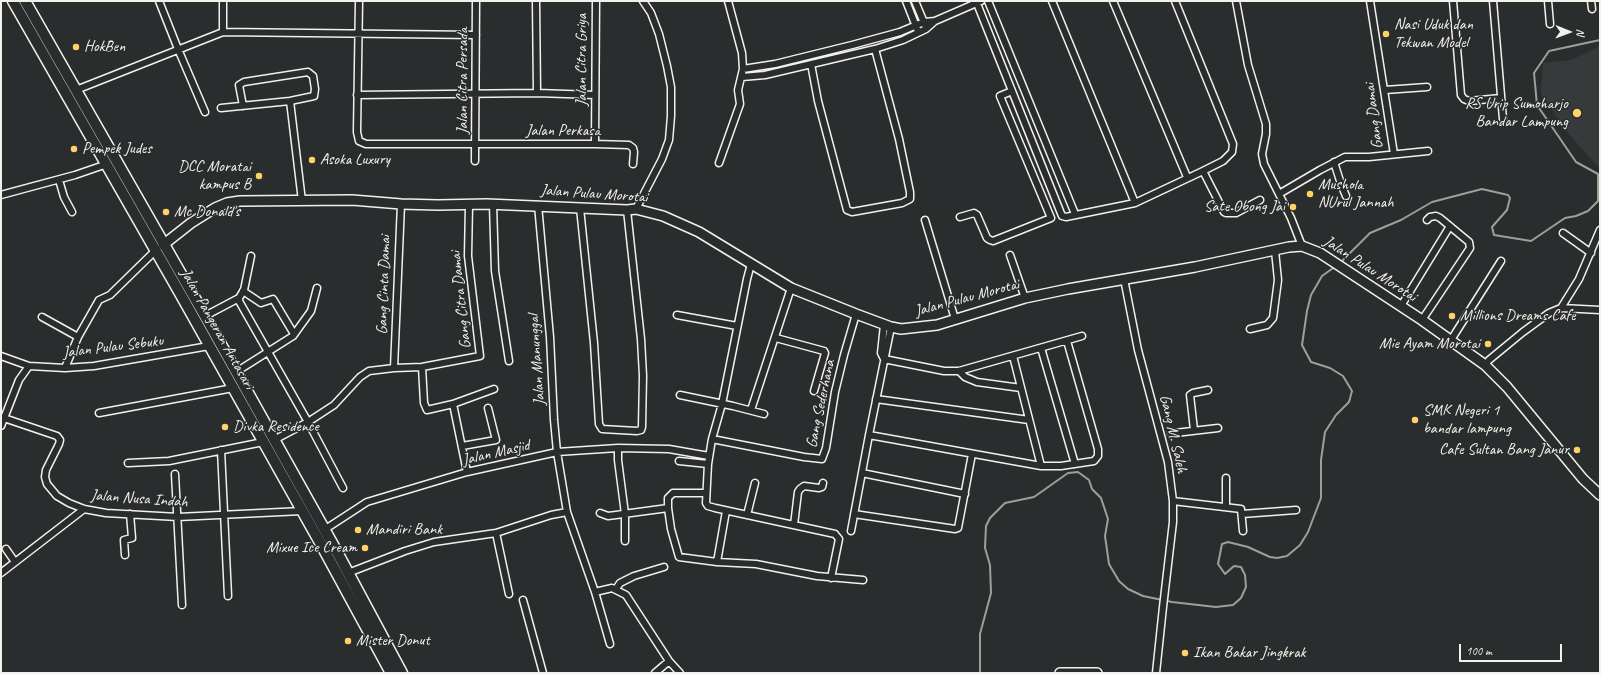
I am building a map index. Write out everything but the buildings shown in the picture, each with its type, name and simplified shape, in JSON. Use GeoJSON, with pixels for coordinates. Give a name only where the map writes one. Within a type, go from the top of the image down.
{"type":"FeatureCollection","features":[{"type":"Feature","properties":{"kind":"main road","name":"Jalan Pangeran Antasari"},"geometry":{"type":"LineString","coordinates":[[25,1],[77,92],[160,247],[209,346],[302,511],[379,642],[391,673]]}},
{"type":"Feature","properties":{"kind":"main road","name":"Jalan Pangeran Antasari"},"geometry":{"type":"LineString","coordinates":[[14,2],[107,164],[205,316],[348,573],[373,631]]}},
{"type":"Feature","properties":{"kind":"main road","name":"Jalan Pangeran Antasari"},"geometry":{"type":"LineString","coordinates":[[379,642],[402,673]]}},
{"type":"Feature","properties":{"kind":"street"},"geometry":{"type":"LineString","coordinates":[[159,1],[178,50],[205,112]]}},
{"type":"Feature","properties":{"kind":"street"},"geometry":{"type":"LineString","coordinates":[[223,1],[223,32]]}},
{"type":"Feature","properties":{"kind":"street"},"geometry":{"type":"LineString","coordinates":[[360,1],[357,95],[476,95],[537,93],[595,95]]}},
{"type":"Feature","properties":{"kind":"street","name":"Jalan Citra Persada"},"geometry":{"type":"LineString","coordinates":[[475,161],[476,1]]}},
{"type":"Feature","properties":{"kind":"street"},"geometry":{"type":"LineString","coordinates":[[536,1],[537,93]]}},
{"type":"Feature","properties":{"kind":"street","name":"Jalan Citra Griya"},"geometry":{"type":"LineString","coordinates":[[595,144],[596,1]]}},
{"type":"Feature","properties":{"kind":"street"},"geometry":{"type":"LineString","coordinates":[[580,208],[594,343],[599,424],[602,429],[641,430],[643,376],[631,210],[656,171],[669,140],[671,116],[670,88],[667,66],[659,34],[651,13],[643,1]]}},
{"type":"Feature","properties":{"kind":"street"},"geometry":{"type":"LineString","coordinates":[[719,163],[740,104],[738,90],[743,69],[742,53],[728,1]]}},
{"type":"Feature","properties":{"kind":"street"},"geometry":{"type":"LineString","coordinates":[[906,1],[918,33]]}},
{"type":"Feature","properties":{"kind":"street"},"geometry":{"type":"LineString","coordinates":[[915,1],[926,29]]}},
{"type":"Feature","properties":{"kind":"street"},"geometry":{"type":"LineString","coordinates":[[988,1],[1076,214]]}},
{"type":"Feature","properties":{"kind":"street"},"geometry":{"type":"LineString","coordinates":[[1052,1],[1135,203]]}},
{"type":"Feature","properties":{"kind":"street"},"geometry":{"type":"LineString","coordinates":[[1113,1],[1187,177]]}},
{"type":"Feature","properties":{"kind":"street"},"geometry":{"type":"LineString","coordinates":[[960,217],[974,213],[977,215],[987,238],[993,240],[1051,218],[1062,216],[1066,217],[1135,203],[1187,177],[1203,171],[1230,156],[1233,144],[1175,1]]}},
{"type":"Feature","properties":{"kind":"street"},"geometry":{"type":"LineString","coordinates":[[1236,1],[1248,65],[1266,124],[1262,159],[1267,173],[1296,228],[1302,246]]}},
{"type":"Feature","properties":{"kind":"street","name":"Gang Damai"},"geometry":{"type":"LineString","coordinates":[[1279,194],[1345,157],[1369,157],[1394,154],[1370,1]]}},
{"type":"Feature","properties":{"kind":"street"},"geometry":{"type":"LineString","coordinates":[[1453,1],[1461,95],[1464,99],[1470,101],[1502,98]]}},
{"type":"Feature","properties":{"kind":"street"},"geometry":{"type":"LineString","coordinates":[[1493,1],[1503,118]]}},
{"type":"Feature","properties":{"kind":"street"},"geometry":{"type":"LineString","coordinates":[[1548,1],[1550,24]]}},
{"type":"Feature","properties":{"kind":"street"},"geometry":{"type":"LineString","coordinates":[[1591,1],[1592,9]]}},
{"type":"Feature","properties":{"kind":"street"},"geometry":{"type":"LineString","coordinates":[[742,77],[765,75],[876,49],[903,40],[926,29],[935,21],[978,2],[1062,216]]}},
{"type":"Feature","properties":{"kind":"street"},"geometry":{"type":"LineString","coordinates":[[743,69],[775,64],[852,45],[900,32],[924,22],[935,21]]}},
{"type":"Feature","properties":{"kind":"street"},"geometry":{"type":"LineString","coordinates":[[77,92],[101,80],[223,32],[476,35]]}},
{"type":"Feature","properties":{"kind":"street"},"geometry":{"type":"LineString","coordinates":[[811,64],[820,108],[847,210],[852,212],[902,203],[910,199],[910,192],[899,139],[876,49]]}},
{"type":"Feature","properties":{"kind":"street"},"geometry":{"type":"LineString","coordinates":[[221,108],[243,106],[290,101],[314,96],[315,89],[313,76],[308,72],[241,83],[239,88],[243,106]]}},
{"type":"Feature","properties":{"kind":"street"},"geometry":{"type":"LineString","coordinates":[[1385,90],[1428,87]]}},
{"type":"Feature","properties":{"kind":"street"},"geometry":{"type":"LineString","coordinates":[[1012,91],[1000,96],[1051,218]]}},
{"type":"Feature","properties":{"kind":"street","name":"Jalan Perkasa"},"geometry":{"type":"LineString","coordinates":[[357,95],[358,138],[366,144],[629,145],[633,148],[634,152],[633,164]]}},
{"type":"Feature","properties":{"kind":"street"},"geometry":{"type":"LineString","coordinates":[[290,101],[302,201]]}},
{"type":"Feature","properties":{"kind":"street"},"geometry":{"type":"LineString","coordinates":[[1394,154],[1428,151]]}},
{"type":"Feature","properties":{"kind":"street"},"geometry":{"type":"LineString","coordinates":[[1334,162],[1346,196]]}},
{"type":"Feature","properties":{"kind":"street"},"geometry":{"type":"LineString","coordinates":[[1,195],[59,180],[107,164]]}},
{"type":"Feature","properties":{"kind":"street"},"geometry":{"type":"LineString","coordinates":[[1203,171],[1224,212],[1236,213],[1260,200]]}},
{"type":"Feature","properties":{"kind":"street"},"geometry":{"type":"LineString","coordinates":[[59,180],[64,197],[72,212]]}},
{"type":"Feature","properties":{"kind":"street","name":"Jalan Pulau Morotai"},"geometry":{"type":"LineString","coordinates":[[160,247],[191,223],[215,208],[227,203],[240,201],[352,200],[401,204],[538,205],[631,210],[663,216],[699,232],[792,288],[856,314],[888,326],[901,329],[937,325],[1025,298],[1195,267],[1289,247],[1302,246],[1316,251],[1344,269],[1422,320],[1486,365],[1507,387],[1562,455],[1598,490]]}},
{"type":"Feature","properties":{"kind":"street","name":"Gang Cinta Damai"},"geometry":{"type":"LineString","coordinates":[[394,368],[401,204]]}},
{"type":"Feature","properties":{"kind":"street"},"geometry":{"type":"LineString","coordinates":[[493,204],[495,271],[509,361]]}},
{"type":"Feature","properties":{"kind":"street","name":"Gang Citra Damai"},"geometry":{"type":"LineString","coordinates":[[422,367],[481,355],[468,262],[469,205]]}},
{"type":"Feature","properties":{"kind":"street","name":"Jalan Manunggal"},"geometry":{"type":"LineString","coordinates":[[538,205],[550,338],[557,452],[567,512],[595,592],[610,644]]}},
{"type":"Feature","properties":{"kind":"street"},"geometry":{"type":"LineString","coordinates":[[1422,320],[1470,248],[1469,242],[1436,216],[1430,217],[1427,220]]}},
{"type":"Feature","properties":{"kind":"street"},"geometry":{"type":"LineString","coordinates":[[925,220],[955,319]]}},
{"type":"Feature","properties":{"kind":"street"},"geometry":{"type":"LineString","coordinates":[[1401,306],[1450,226]]}},
{"type":"Feature","properties":{"kind":"street"},"geometry":{"type":"LineString","coordinates":[[1561,308],[1579,279],[1600,230]]}},
{"type":"Feature","properties":{"kind":"street"},"geometry":{"type":"LineString","coordinates":[[1563,233],[1591,253]]}},
{"type":"Feature","properties":{"kind":"street"},"geometry":{"type":"LineString","coordinates":[[65,368],[78,336],[99,300],[110,294],[160,247]]}},
{"type":"Feature","properties":{"kind":"street"},"geometry":{"type":"LineString","coordinates":[[1250,329],[1268,325],[1274,318],[1278,280],[1274,251]]}},
{"type":"Feature","properties":{"kind":"street"},"geometry":{"type":"LineString","coordinates":[[1010,255],[1025,298]]}},
{"type":"Feature","properties":{"kind":"street"},"geometry":{"type":"LineString","coordinates":[[205,316],[239,298],[243,291],[251,256]]}},
{"type":"Feature","properties":{"kind":"street"},"geometry":{"type":"LineString","coordinates":[[1451,340],[1501,261]]}},
{"type":"Feature","properties":{"kind":"street"},"geometry":{"type":"LineString","coordinates":[[751,264],[722,404],[712,439],[705,500],[708,506],[835,534],[839,539],[831,578]]}},
{"type":"Feature","properties":{"kind":"street","name":"Gang M. Saleh"},"geometry":{"type":"LineString","coordinates":[[1124,279],[1138,350],[1163,434],[1173,501],[1173,522],[1162,607],[1156,673]]}},
{"type":"Feature","properties":{"kind":"street"},"geometry":{"type":"LineString","coordinates":[[236,372],[268,350],[289,339],[294,334],[310,311],[317,288]]}},
{"type":"Feature","properties":{"kind":"street"},"geometry":{"type":"LineString","coordinates":[[751,410],[761,376],[776,338],[792,288]]}},
{"type":"Feature","properties":{"kind":"street"},"geometry":{"type":"LineString","coordinates":[[243,291],[258,302],[265,302],[272,299],[294,334]]}},
{"type":"Feature","properties":{"kind":"street"},"geometry":{"type":"LineString","coordinates":[[239,298],[239,301],[268,350],[343,488]]}},
{"type":"Feature","properties":{"kind":"street"},"geometry":{"type":"LineString","coordinates":[[1486,365],[1489,360],[1538,320],[1549,313],[1561,308],[1600,310]]}},
{"type":"Feature","properties":{"kind":"street","name":"Gang Sederhana"},"geometry":{"type":"LineString","coordinates":[[712,439],[789,455],[822,459],[826,448],[844,355],[856,314]]}},
{"type":"Feature","properties":{"kind":"street"},"geometry":{"type":"LineString","coordinates":[[677,315],[737,326]]}},
{"type":"Feature","properties":{"kind":"street"},"geometry":{"type":"LineString","coordinates":[[42,316],[78,336]]}},
{"type":"Feature","properties":{"kind":"street"},"geometry":{"type":"LineString","coordinates":[[852,531],[876,399],[884,359],[887,353],[888,326]]}},
{"type":"Feature","properties":{"kind":"street"},"geometry":{"type":"LineString","coordinates":[[884,359],[944,371],[959,371],[1082,336]]}},
{"type":"Feature","properties":{"kind":"street"},"geometry":{"type":"LineString","coordinates":[[776,338],[824,351],[825,353],[814,390]]}},
{"type":"Feature","properties":{"kind":"street"},"geometry":{"type":"LineString","coordinates":[[869,435],[1041,466],[1061,466],[1094,461],[1098,452],[1067,341]]}},
{"type":"Feature","properties":{"kind":"street","name":"Jalan Pulau Sebuku"},"geometry":{"type":"LineString","coordinates":[[1,356],[29,366],[65,368],[115,363],[209,346]]}},
{"type":"Feature","properties":{"kind":"street"},"geometry":{"type":"LineString","coordinates":[[1041,348],[1074,464]]}},
{"type":"Feature","properties":{"kind":"street"},"geometry":{"type":"LineString","coordinates":[[1013,356],[1041,466]]}},
{"type":"Feature","properties":{"kind":"street"},"geometry":{"type":"LineString","coordinates":[[1,426],[2,417],[20,380],[29,366]]}},
{"type":"Feature","properties":{"kind":"street"},"geometry":{"type":"LineString","coordinates":[[274,440],[308,422],[334,405],[365,372],[369,371],[422,367],[424,403],[427,410],[454,404],[494,389]]}},
{"type":"Feature","properties":{"kind":"street"},"geometry":{"type":"LineString","coordinates":[[959,371],[965,377],[977,382],[1021,388]]}},
{"type":"Feature","properties":{"kind":"street"},"geometry":{"type":"LineString","coordinates":[[99,413],[233,388]]}},
{"type":"Feature","properties":{"kind":"street"},"geometry":{"type":"LineString","coordinates":[[1194,430],[1190,396],[1193,393],[1208,390]]}},
{"type":"Feature","properties":{"kind":"street"},"geometry":{"type":"LineString","coordinates":[[680,395],[764,414]]}},
{"type":"Feature","properties":{"kind":"street"},"geometry":{"type":"LineString","coordinates":[[876,399],[1029,420]]}},
{"type":"Feature","properties":{"kind":"street"},"geometry":{"type":"LineString","coordinates":[[454,404],[467,472]]}},
{"type":"Feature","properties":{"kind":"street"},"geometry":{"type":"LineString","coordinates":[[462,446],[496,440],[488,408]]}},
{"type":"Feature","properties":{"kind":"street","name":"Jalan Nusa Indah"},"geometry":{"type":"LineString","coordinates":[[2,417],[57,436],[60,440],[59,444],[46,470],[47,484],[57,496],[84,509],[106,513],[178,517],[302,511]]}},
{"type":"Feature","properties":{"kind":"street"},"geometry":{"type":"LineString","coordinates":[[1175,433],[1218,428]]}},
{"type":"Feature","properties":{"kind":"street"},"geometry":{"type":"LineString","coordinates":[[128,463],[169,461],[263,442]]}},
{"type":"Feature","properties":{"kind":"street"},"geometry":{"type":"LineString","coordinates":[[618,448],[625,541]]}},
{"type":"Feature","properties":{"kind":"street","name":"Jalan Masjid"},"geometry":{"type":"LineString","coordinates":[[324,530],[367,502],[467,472],[557,452],[618,448],[669,449],[709,456]]}},
{"type":"Feature","properties":{"kind":"street"},"geometry":{"type":"LineString","coordinates":[[221,450],[228,596]]}},
{"type":"Feature","properties":{"kind":"street"},"geometry":{"type":"LineString","coordinates":[[854,514],[955,529],[960,527],[972,454]]}},
{"type":"Feature","properties":{"kind":"street"},"geometry":{"type":"LineString","coordinates":[[680,461],[708,464]]}},
{"type":"Feature","properties":{"kind":"street"},"geometry":{"type":"LineString","coordinates":[[862,473],[965,494]]}},
{"type":"Feature","properties":{"kind":"street"},"geometry":{"type":"LineString","coordinates":[[175,474],[182,605]]}},
{"type":"Feature","properties":{"kind":"street"},"geometry":{"type":"LineString","coordinates":[[1226,478],[1226,507]]}},
{"type":"Feature","properties":{"kind":"street"},"geometry":{"type":"LineString","coordinates":[[747,515],[755,483]]}},
{"type":"Feature","properties":{"kind":"street"},"geometry":{"type":"LineString","coordinates":[[794,525],[798,492],[800,489],[804,486],[822,488],[823,483]]}},
{"type":"Feature","properties":{"kind":"street"},"geometry":{"type":"LineString","coordinates":[[706,493],[673,493],[669,495],[668,508],[671,529],[679,557],[717,562],[756,564],[817,576],[863,580]]}},
{"type":"Feature","properties":{"kind":"street"},"geometry":{"type":"LineString","coordinates":[[1173,501],[1241,509],[1243,531]]}},
{"type":"Feature","properties":{"kind":"street"},"geometry":{"type":"LineString","coordinates":[[600,513],[608,516],[668,508]]}},
{"type":"Feature","properties":{"kind":"street"},"geometry":{"type":"LineString","coordinates":[[1,573],[84,509]]}},
{"type":"Feature","properties":{"kind":"street"},"geometry":{"type":"LineString","coordinates":[[717,562],[726,510]]}},
{"type":"Feature","properties":{"kind":"street"},"geometry":{"type":"LineString","coordinates":[[1242,514],[1296,510]]}},
{"type":"Feature","properties":{"kind":"street"},"geometry":{"type":"LineString","coordinates":[[348,573],[405,551],[434,542],[496,533],[551,514],[567,512]]}},
{"type":"Feature","properties":{"kind":"street"},"geometry":{"type":"LineString","coordinates":[[125,555],[124,540],[132,538],[130,514]]}},
{"type":"Feature","properties":{"kind":"street"},"geometry":{"type":"LineString","coordinates":[[496,533],[510,594]]}},
{"type":"Feature","properties":{"kind":"street"},"geometry":{"type":"LineString","coordinates":[[6,548],[15,562]]}},
{"type":"Feature","properties":{"kind":"street"},"geometry":{"type":"LineString","coordinates":[[616,589],[620,583],[634,576],[664,567]]}},
{"type":"Feature","properties":{"kind":"street"},"geometry":{"type":"LineString","coordinates":[[595,592],[607,588],[616,589],[626,595],[669,661],[680,673]]}},
{"type":"Feature","properties":{"kind":"street"},"geometry":{"type":"LineString","coordinates":[[523,600],[543,673]]}},
{"type":"Feature","properties":{"kind":"street"},"geometry":{"type":"LineString","coordinates":[[655,673],[669,661]]}},
{"type":"Feature","properties":{"kind":"street"},"geometry":{"type":"LineString","coordinates":[[1060,673],[1097,673]]}},
{"type":"Feature","properties":{"kind":"shaded area","name":"RS Urip Sumoharjo Bandar Lampung"},"geometry":{"type":"Polygon","coordinates":[[[1600,46],[1600,169],[1567,132],[1541,94],[1543,63],[1571,60],[1600,46]]]}},
{"type":"Feature","properties":{"kind":"waterway"},"geometry":{"type":"LineString","coordinates":[[1341,262],[1370,233],[1401,220],[1432,202],[1482,189],[1508,195],[1510,198],[1507,210],[1492,227],[1494,235],[1531,241],[1565,218],[1576,216],[1588,211],[1598,201],[1598,174],[1576,162],[1537,105],[1534,73],[1549,51],[1600,40]]}},
{"type":"Feature","properties":{"kind":"waterway"},"geometry":{"type":"LineString","coordinates":[[980,673],[980,634],[991,593],[990,565],[985,548],[986,526],[990,518],[1005,503],[1034,497],[1068,473],[1078,472],[1089,480],[1092,489],[1101,498],[1108,519],[1105,536],[1109,564],[1119,581],[1128,589],[1143,596],[1172,602],[1216,607],[1233,605],[1241,598],[1246,587],[1245,575],[1241,567],[1234,566],[1225,574],[1218,564],[1222,544],[1228,542],[1248,547],[1270,557],[1277,558],[1287,556],[1300,545],[1308,532],[1321,498],[1321,460],[1325,432],[1336,415],[1349,402],[1352,391],[1343,376],[1330,368],[1311,362],[1302,345],[1311,295],[1322,276],[1336,266]]}},
{"type":"Feature","properties":{"kind":"tunnel"},"geometry":{"type":"LineString","coordinates":[[1166,434],[1175,433]]}},
{"type":"Feature","properties":{"kind":"place","name":"Nasi Uduk dan Tekwan Model"},"geometry":{"type":"Point","coordinates":[1386,34]}},
{"type":"Feature","properties":{"kind":"place","name":"HokBen"},"geometry":{"type":"Point","coordinates":[76,47]}},
{"type":"Feature","properties":{"kind":"place","name":"RS Urip Sumoharjo Bandar Lampung"},"geometry":{"type":"Point","coordinates":[1577,113]}},
{"type":"Feature","properties":{"kind":"place","name":"Pempek Judes"},"geometry":{"type":"Point","coordinates":[74,149]}},
{"type":"Feature","properties":{"kind":"place","name":"Asoka Luxury"},"geometry":{"type":"Point","coordinates":[312,160]}},
{"type":"Feature","properties":{"kind":"place","name":"DCC Moratai kampus B"},"geometry":{"type":"Point","coordinates":[259,176]}},
{"type":"Feature","properties":{"kind":"place","name":"Mushola NUrul Jannah"},"geometry":{"type":"Point","coordinates":[1310,194]}},
{"type":"Feature","properties":{"kind":"place","name":"Sate Obong Jai"},"geometry":{"type":"Point","coordinates":[1293,207]}},
{"type":"Feature","properties":{"kind":"place","name":"Mc Donald's"},"geometry":{"type":"Point","coordinates":[166,212]}},
{"type":"Feature","properties":{"kind":"place","name":"Millions Dreams Cafe"},"geometry":{"type":"Point","coordinates":[1452,316]}},
{"type":"Feature","properties":{"kind":"place","name":"Mie Ayam Morotai"},"geometry":{"type":"Point","coordinates":[1488,344]}},
{"type":"Feature","properties":{"kind":"place","name":"SMK Negeri 1 bandar lampung"},"geometry":{"type":"Point","coordinates":[1415,420]}},
{"type":"Feature","properties":{"kind":"place","name":"Divka Residence"},"geometry":{"type":"Point","coordinates":[225,427]}},
{"type":"Feature","properties":{"kind":"place","name":"Cafe Sultan Bang Janur"},"geometry":{"type":"Point","coordinates":[1577,450]}},
{"type":"Feature","properties":{"kind":"place","name":"Mandiri Bank"},"geometry":{"type":"Point","coordinates":[358,530]}},
{"type":"Feature","properties":{"kind":"place","name":"Mixue Ice Cream"},"geometry":{"type":"Point","coordinates":[365,548]}},
{"type":"Feature","properties":{"kind":"place","name":"Mister Donut"},"geometry":{"type":"Point","coordinates":[348,641]}},
{"type":"Feature","properties":{"kind":"place","name":"Ikan Bakar Jingkrak"},"geometry":{"type":"Point","coordinates":[1185,653]}}]}
